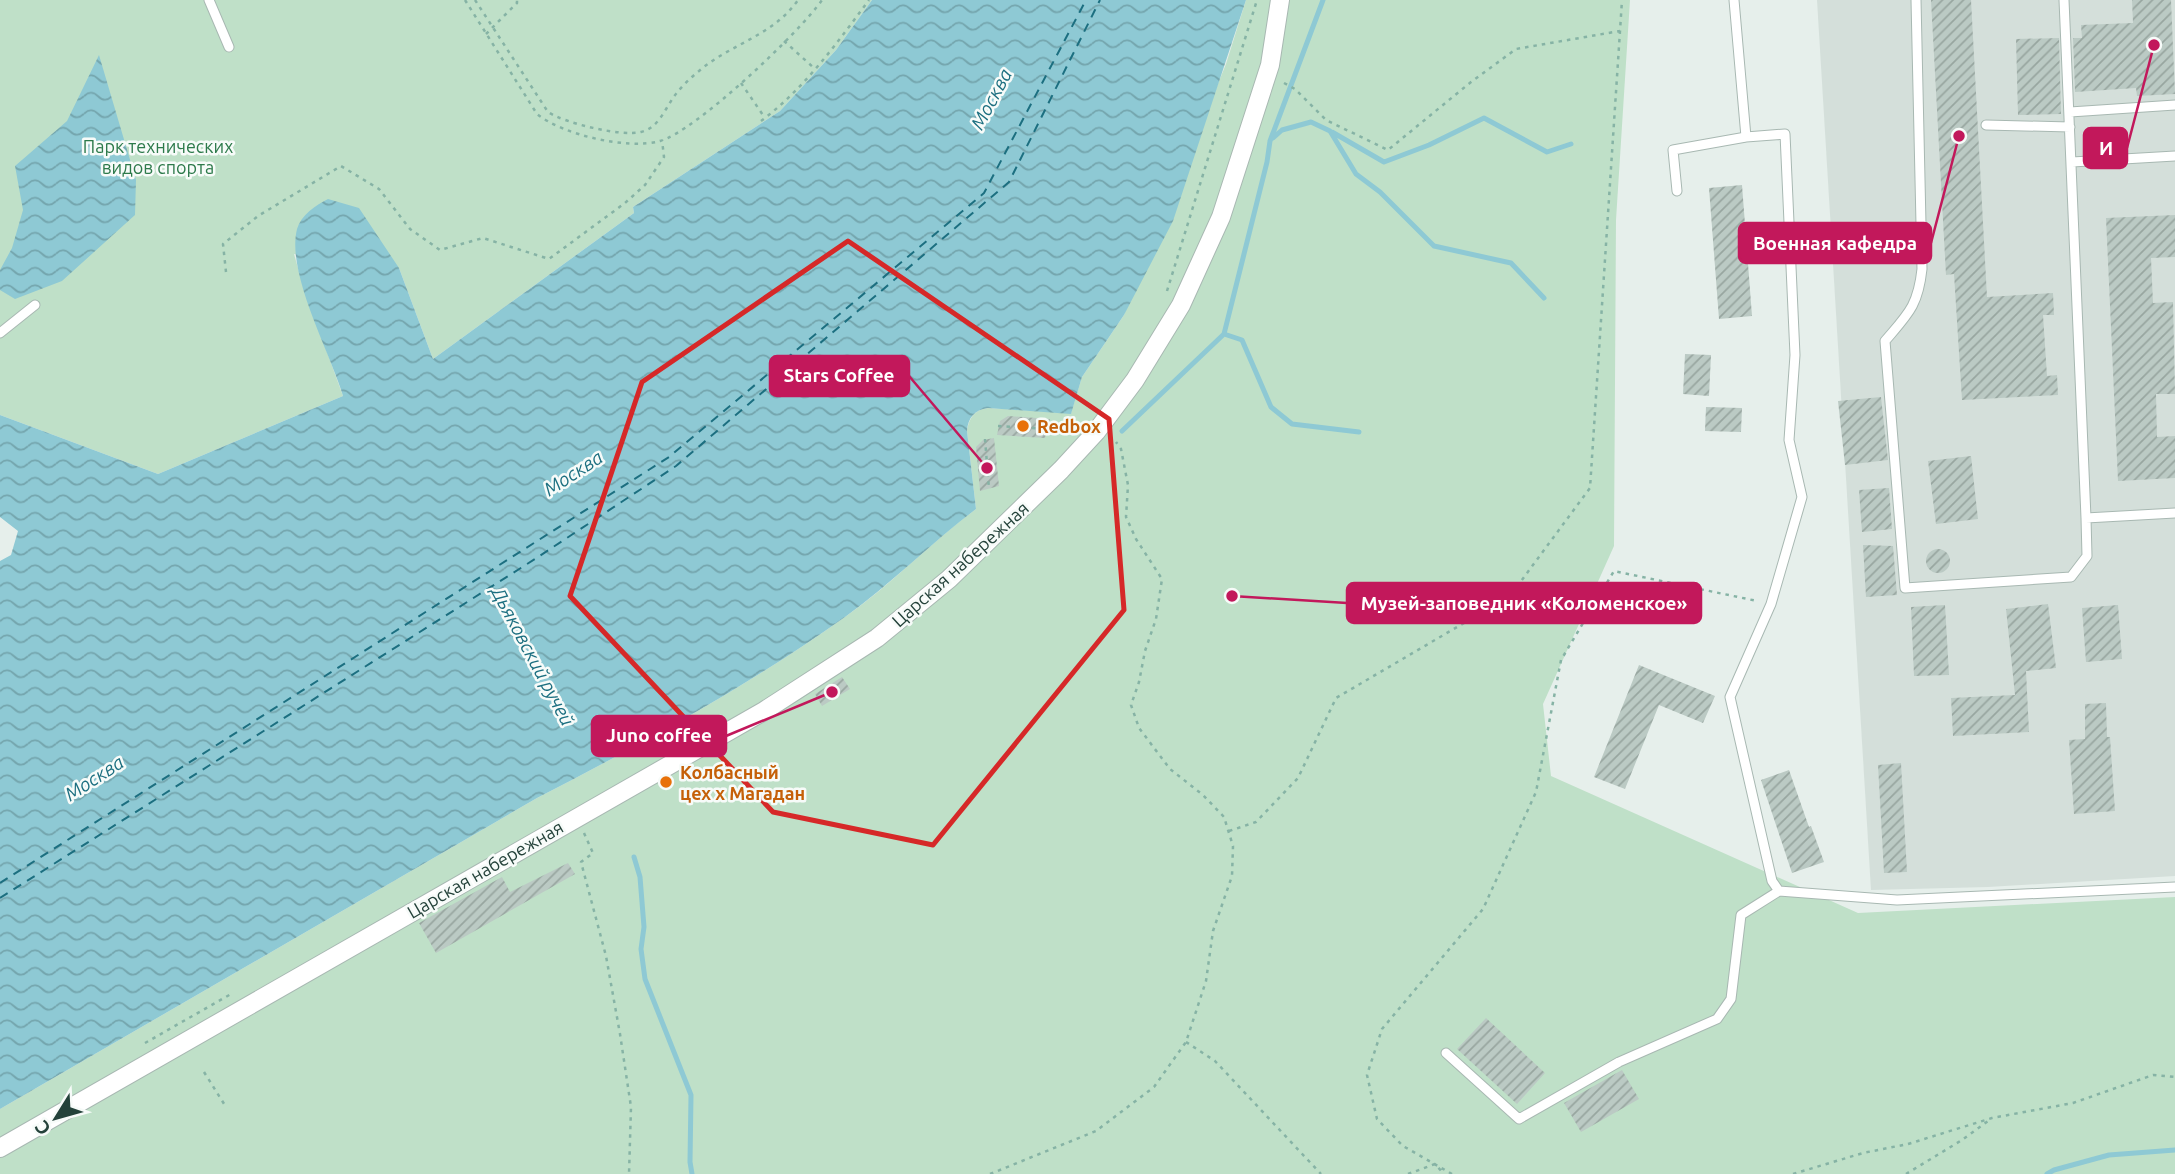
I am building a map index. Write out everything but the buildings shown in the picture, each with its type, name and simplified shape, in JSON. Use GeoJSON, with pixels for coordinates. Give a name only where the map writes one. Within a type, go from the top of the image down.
{"type":"FeatureCollection","features":[{"type":"Feature","properties":{"kind":"street","name":"Царская набережная"},"geometry":{"type":"LineString","coordinates":[[0,1148],[764,710],[877,638],[916,607],[1025,507],[1096,432],[1159,344],[1198,272],[1221,217],[1270,65],[1280,0]]}},
{"type":"Feature","properties":{"kind":"lane"},"geometry":{"type":"LineString","coordinates":[[209,0],[229,47]]}},
{"type":"Feature","properties":{"kind":"lane"},"geometry":{"type":"LineString","coordinates":[[1734,0],[1745,137]]}},
{"type":"Feature","properties":{"kind":"lane"},"geometry":{"type":"LineString","coordinates":[[1916,0],[1922,269],[1920,292],[1911,310],[1885,341],[1905,589],[2071,577],[2087,556],[2064,0]]}},
{"type":"Feature","properties":{"kind":"lane"},"geometry":{"type":"LineString","coordinates":[[2070,112],[2175,105]]}},
{"type":"Feature","properties":{"kind":"lane"},"geometry":{"type":"LineString","coordinates":[[1986,125],[2070,127]]}},
{"type":"Feature","properties":{"kind":"lane"},"geometry":{"type":"LineString","coordinates":[[1676,191],[1673,150],[1745,137],[1785,134],[1795,355],[1789,440],[1802,497],[1771,604],[1730,697],[1772,881],[1779,891]]}},
{"type":"Feature","properties":{"kind":"lane"},"geometry":{"type":"LineString","coordinates":[[2072,162],[2175,156]]}},
{"type":"Feature","properties":{"kind":"lane"},"geometry":{"type":"LineString","coordinates":[[0,333],[35,305]]}},
{"type":"Feature","properties":{"kind":"lane"},"geometry":{"type":"LineString","coordinates":[[2086,518],[2175,513]]}},
{"type":"Feature","properties":{"kind":"lane"},"geometry":{"type":"LineString","coordinates":[[2160,888],[2163,877]]}},
{"type":"Feature","properties":{"kind":"lane"},"geometry":{"type":"LineString","coordinates":[[1446,1053],[1519,1119],[1619,1062],[1717,1019],[1731,999],[1741,915],[1779,891],[1897,901],[2175,887]]}},
{"type":"Feature","properties":{"kind":"path"},"geometry":{"type":"LineString","coordinates":[[465,0],[537,114],[551,125],[581,135],[640,145],[662,140],[683,130],[740,83],[822,0]]}},
{"type":"Feature","properties":{"kind":"path"},"geometry":{"type":"LineString","coordinates":[[475,0],[548,112],[557,118],[577,124],[625,133],[641,132],[655,125],[673,97],[701,69],[778,22],[798,0]]}},
{"type":"Feature","properties":{"kind":"path"},"geometry":{"type":"LineString","coordinates":[[486,33],[517,0]]}},
{"type":"Feature","properties":{"kind":"path"},"geometry":{"type":"LineString","coordinates":[[761,121],[778,108],[833,48],[869,0]]}},
{"type":"Feature","properties":{"kind":"path"},"geometry":{"type":"LineString","coordinates":[[1165,298],[1258,0]]}},
{"type":"Feature","properties":{"kind":"path"},"geometry":{"type":"LineString","coordinates":[[1229,831],[1256,822],[1298,778],[1336,698],[1510,596],[1590,488],[1622,0]]}},
{"type":"Feature","properties":{"kind":"path"},"geometry":{"type":"LineString","coordinates":[[1284,83],[1295,89],[1326,120],[1388,150],[1516,49],[1620,30]]}},
{"type":"Feature","properties":{"kind":"path"},"geometry":{"type":"LineString","coordinates":[[784,41],[814,68]]}},
{"type":"Feature","properties":{"kind":"path"},"geometry":{"type":"LineString","coordinates":[[740,83],[765,118]]}},
{"type":"Feature","properties":{"kind":"path"},"geometry":{"type":"LineString","coordinates":[[226,272],[223,244],[258,216],[341,166],[379,189],[410,229],[440,250],[483,238],[549,259],[605,219],[645,185],[664,158],[662,140]]}},
{"type":"Feature","properties":{"kind":"path"},"geometry":{"type":"LineString","coordinates":[[998,426],[1048,429]]}},
{"type":"Feature","properties":{"kind":"path"},"geometry":{"type":"LineString","coordinates":[[985,439],[989,489]]}},
{"type":"Feature","properties":{"kind":"path"},"geometry":{"type":"LineString","coordinates":[[990,1174],[1096,1131],[1154,1087],[1185,1042],[1206,981],[1213,930],[1232,876],[1233,846],[1224,817],[1203,795],[1170,769],[1155,751],[1139,728],[1131,705],[1156,619],[1162,579],[1136,539],[1126,517],[1128,485],[1121,449],[1116,442]]}},
{"type":"Feature","properties":{"kind":"path"},"geometry":{"type":"LineString","coordinates":[[1452,1174],[1403,1146],[1377,1119],[1367,1075],[1382,1029],[1483,909],[1536,792],[1561,660],[1614,570],[1771,604]]}},
{"type":"Feature","properties":{"kind":"path"},"geometry":{"type":"LineString","coordinates":[[575,818],[593,853],[581,862],[606,956],[620,1034],[631,1107],[629,1174]]}},
{"type":"Feature","properties":{"kind":"path"},"geometry":{"type":"LineString","coordinates":[[140,1046],[233,993]]}},
{"type":"Feature","properties":{"kind":"path"},"geometry":{"type":"LineString","coordinates":[[1185,1042],[1215,1061],[1321,1174]]}},
{"type":"Feature","properties":{"kind":"path"},"geometry":{"type":"LineString","coordinates":[[204,1072],[226,1107]]}},
{"type":"Feature","properties":{"kind":"path"},"geometry":{"type":"LineString","coordinates":[[1793,1174],[1863,1153],[1909,1144],[1992,1118],[2073,1103],[2153,1075],[2175,1077]]}},
{"type":"Feature","properties":{"kind":"path"},"geometry":{"type":"LineString","coordinates":[[1906,1174],[1992,1118]]}},
{"type":"Feature","properties":{"kind":"path"},"geometry":{"type":"LineString","coordinates":[[1408,1174],[1436,1164]]}},
{"type":"Feature","properties":{"kind":"path"},"geometry":{"type":"LineString","coordinates":[[1436,1164],[1444,1174]]}},
{"type":"Feature","properties":{"kind":"highlighted area"},"geometry":{"type":"Polygon","coordinates":[[[848,241],[1109,419],[1124,610],[933,845],[773,812],[570,596],[642,382],[848,241]]]}},
{"type":"Feature","properties":{"kind":"shaded area"},"geometry":{"type":"Polygon","coordinates":[[[1817,0],[2175,0],[2175,876],[1988,887],[1871,890],[1817,0]]]}},
{"type":"Feature","properties":{"kind":"green space","name":"Парк технических видов спорта"},"geometry":{"type":"Polygon","coordinates":[[[0,0],[872,0],[836,50],[780,111],[633,207],[634,213],[433,359],[399,268],[294,254],[343,396],[158,474],[0,415],[0,0]]]}},
{"type":"Feature","properties":{"kind":"green space"},"geometry":{"type":"Polygon","coordinates":[[[1246,0],[1630,0],[1616,220],[1614,546],[1543,704],[1551,776],[1858,913],[2175,897],[2175,1174],[0,1174],[0,1109],[537,798],[655,735],[771,667],[862,605],[976,509],[967,431],[971,419],[979,411],[988,408],[1071,413],[1082,377],[1124,315],[1226,64],[1246,0]]]}},
{"type":"Feature","properties":{"kind":"water","name":"Москва"},"geometry":{"type":"Polygon","coordinates":[[[872,0],[1246,0],[1173,221],[1124,315],[1082,377],[1071,414],[988,408],[975,413],[970,419],[967,431],[976,509],[845,617],[771,667],[694,713],[537,798],[0,1109],[0,561],[11,555],[18,531],[0,517],[0,415],[158,474],[343,396],[303,290],[295,247],[297,229],[302,219],[314,207],[328,199],[359,208],[399,268],[433,359],[634,213],[633,207],[780,111],[836,50],[872,0]]]}},
{"type":"Feature","properties":{"kind":"water"},"geometry":{"type":"Polygon","coordinates":[[[99,55],[136,180],[135,215],[62,281],[15,299],[0,290],[0,270],[12,248],[23,210],[15,166],[67,121],[99,55]]]}},
{"type":"Feature","properties":{"kind":"waterway"},"geometry":{"type":"LineString","coordinates":[[1122,431],[1224,334],[1270,141],[1323,0]]}},
{"type":"Feature","properties":{"kind":"waterway"},"geometry":{"type":"LineString","coordinates":[[1332,132],[1384,162],[1429,145],[1484,118],[1547,152],[1571,144]]}},
{"type":"Feature","properties":{"kind":"waterway"},"geometry":{"type":"LineString","coordinates":[[1273,138],[1282,130],[1311,122],[1330,131],[1356,174],[1380,192],[1434,246],[1511,263],[1544,298]]}},
{"type":"Feature","properties":{"kind":"waterway"},"geometry":{"type":"LineString","coordinates":[[1224,334],[1242,340],[1271,407],[1292,424],[1359,432]]}},
{"type":"Feature","properties":{"kind":"waterway","name":"Дьяковский ручей"},"geometry":{"type":"LineString","coordinates":[[634,857],[640,877],[644,927],[641,949],[645,979],[691,1095],[692,1174]]}},
{"type":"Feature","properties":{"kind":"waterway","name":"Дьяковский ручей"},"geometry":{"type":"LineString","coordinates":[[2047,1174],[2109,1155],[2175,1150]]}},
{"type":"Feature","properties":{"kind":"ferry route"},"geometry":{"type":"LineString","coordinates":[[0,883],[669,457],[984,193],[1086,0]]}},
{"type":"Feature","properties":{"kind":"ferry route"},"geometry":{"type":"LineString","coordinates":[[0,898],[535,559],[676,466],[1009,182],[1100,0]]}},
{"type":"Feature","properties":{"kind":"place","name":"И"},"geometry":{"type":"Point","coordinates":[2154,45]}},
{"type":"Feature","properties":{"kind":"place","name":"Военная кафедра"},"geometry":{"type":"Point","coordinates":[1959,136]}},
{"type":"Feature","properties":{"kind":"place","name":"Redbox"},"geometry":{"type":"Point","coordinates":[1023,426]}},
{"type":"Feature","properties":{"kind":"place","name":"Stars Coffee"},"geometry":{"type":"Point","coordinates":[987,468]}},
{"type":"Feature","properties":{"kind":"place","name":"Музей-заповедник «Коломенское»"},"geometry":{"type":"Point","coordinates":[1232,596]}},
{"type":"Feature","properties":{"kind":"place","name":"Juno coffee"},"geometry":{"type":"Point","coordinates":[832,692]}},
{"type":"Feature","properties":{"kind":"place","name":"Колбасный цех x Магадан"},"geometry":{"type":"Point","coordinates":[666,782]}}]}
